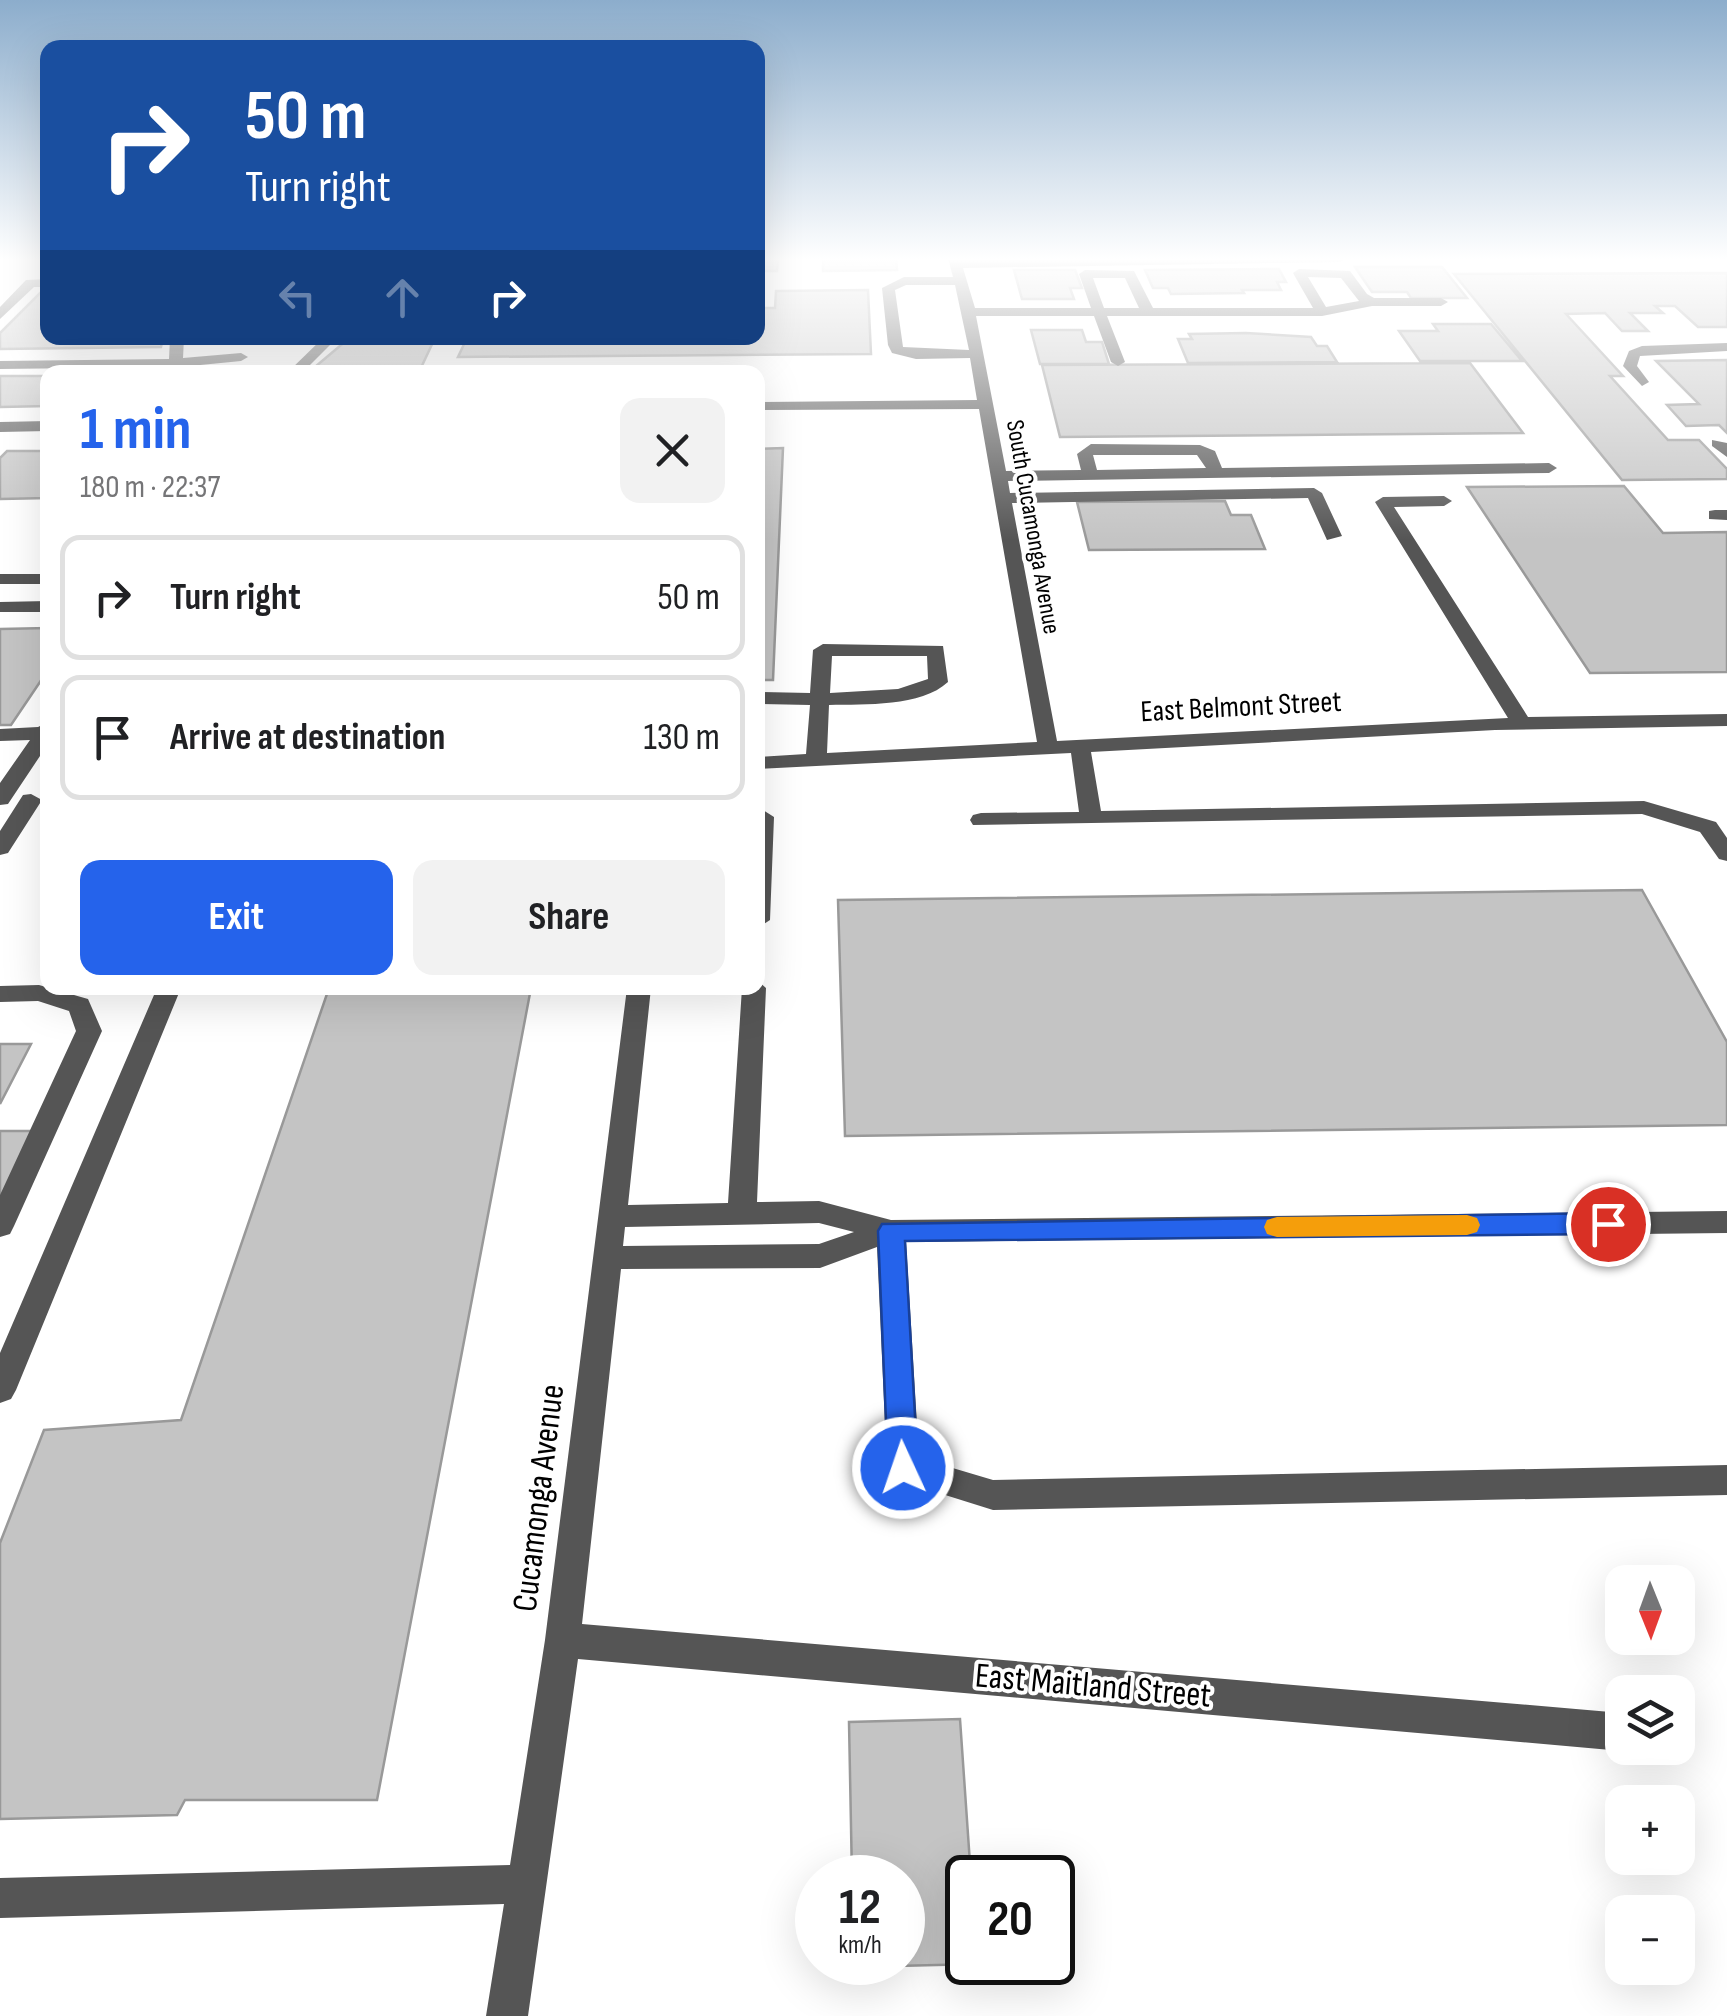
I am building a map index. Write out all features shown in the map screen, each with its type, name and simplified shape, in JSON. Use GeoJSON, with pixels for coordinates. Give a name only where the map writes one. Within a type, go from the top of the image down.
{"type":"FeatureCollection","features":[{"type":"Feature","properties":{"kind":"street"},"geometry":{"type":"LineString","coordinates":[[186,365],[244,352]]}},
{"type":"Feature","properties":{"kind":"street"},"geometry":{"type":"LineString","coordinates":[[905,352],[976,354]]}},
{"type":"Feature","properties":{"kind":"street"},"geometry":{"type":"LineString","coordinates":[[1114,352],[1118,362]]}},
{"type":"Feature","properties":{"kind":"street"},"geometry":{"type":"LineString","coordinates":[[1638,352],[1630,366],[1642,382]]}},
{"type":"Feature","properties":{"kind":"street","name":"South Cucamonga Avenue"},"geometry":{"type":"LineString","coordinates":[[976,354],[1048,748]]}},
{"type":"Feature","properties":{"kind":"street"},"geometry":{"type":"LineString","coordinates":[[0,365],[40,366]]}},
{"type":"Feature","properties":{"kind":"street"},"geometry":{"type":"LineString","coordinates":[[765,406],[985,404]]}},
{"type":"Feature","properties":{"kind":"street"},"geometry":{"type":"LineString","coordinates":[[0,427],[40,426]]}},
{"type":"Feature","properties":{"kind":"street"},"geometry":{"type":"LineString","coordinates":[[1090,474],[1084,454],[1091,449],[1200,450],[1209,454],[1216,472]]}},
{"type":"Feature","properties":{"kind":"street"},"geometry":{"type":"LineString","coordinates":[[998,476],[1548,468]]}},
{"type":"Feature","properties":{"kind":"street"},"geometry":{"type":"LineString","coordinates":[[1002,498],[1314,494],[1333,536]]}},
{"type":"Feature","properties":{"kind":"street"},"geometry":{"type":"LineString","coordinates":[[1444,501],[1383,502],[1521,723]]}},
{"type":"Feature","properties":{"kind":"street"},"geometry":{"type":"LineString","coordinates":[[0,579],[40,579]]}},
{"type":"Feature","properties":{"kind":"street"},"geometry":{"type":"LineString","coordinates":[[0,606],[40,606]]}},
{"type":"Feature","properties":{"kind":"street"},"geometry":{"type":"LineString","coordinates":[[765,698],[820,697],[920,692],[938,682],[936,650],[823,650],[820,697],[816,760]]}},
{"type":"Feature","properties":{"kind":"street","name":"East Belmont Street"},"geometry":{"type":"LineString","coordinates":[[765,763],[1521,723],[1727,720]]}},
{"type":"Feature","properties":{"kind":"street"},"geometry":{"type":"LineString","coordinates":[[0,736],[40,733]]}},
{"type":"Feature","properties":{"kind":"street"},"geometry":{"type":"LineString","coordinates":[[0,800],[40,741]]}},
{"type":"Feature","properties":{"kind":"street"},"geometry":{"type":"LineString","coordinates":[[1080,746],[1091,818]]}},
{"type":"Feature","properties":{"kind":"street"},"geometry":{"type":"LineString","coordinates":[[0,800],[39,799]]}},
{"type":"Feature","properties":{"kind":"street"},"geometry":{"type":"LineString","coordinates":[[0,848],[39,799]]}},
{"type":"Feature","properties":{"kind":"street"},"geometry":{"type":"LineString","coordinates":[[980,820],[1644,807],[1708,827],[1727,854]]}},
{"type":"Feature","properties":{"kind":"street"},"geometry":{"type":"LineString","coordinates":[[0,994],[40,992]]}},
{"type":"Feature","properties":{"kind":"street"},"geometry":{"type":"LineString","coordinates":[[0,1226],[89,1031],[79,1004],[49,995]]}},
{"type":"Feature","properties":{"kind":"street"},"geometry":{"type":"LineString","coordinates":[[0,1390],[166,995]]}},
{"type":"Feature","properties":{"kind":"street","name":"Cucamonga Avenue"},"geometry":{"type":"LineString","coordinates":[[507,2016],[563,1640],[638,995]]}},
{"type":"Feature","properties":{"kind":"street"},"geometry":{"type":"LineString","coordinates":[[742,1213],[754,995]]}},
{"type":"Feature","properties":{"kind":"street"},"geometry":{"type":"LineString","coordinates":[[612,1216],[819,1212],[892,1231],[1727,1222]]}},
{"type":"Feature","properties":{"kind":"street"},"geometry":{"type":"LineString","coordinates":[[607,1258],[820,1256],[892,1231]]}},
{"type":"Feature","properties":{"kind":"street"},"geometry":{"type":"LineString","coordinates":[[892,1231],[903,1468],[993,1494],[1727,1480]]}},
{"type":"Feature","properties":{"kind":"street","name":"East Maitland Street"},"geometry":{"type":"LineString","coordinates":[[563,1640],[1605,1731]]}},
{"type":"Feature","properties":{"kind":"street"},"geometry":{"type":"LineString","coordinates":[[0,1898],[527,1884]]}},
{"type":"Feature","properties":{"kind":"building"},"geometry":{"type":"Polygon","coordinates":[[[333,352],[428,352],[422,365],[317,365],[333,352]]]}},
{"type":"Feature","properties":{"kind":"building"},"geometry":{"type":"Polygon","coordinates":[[[460,352],[871,354],[458,357],[460,352]]]}},
{"type":"Feature","properties":{"kind":"building"},"geometry":{"type":"Polygon","coordinates":[[[1037,352],[1105,352],[1109,364],[1040,364],[1037,352]]]}},
{"type":"Feature","properties":{"kind":"building"},"geometry":{"type":"Polygon","coordinates":[[[1183,352],[1331,352],[1337,362],[1188,363],[1183,352]]]}},
{"type":"Feature","properties":{"kind":"building"},"geometry":{"type":"Polygon","coordinates":[[[1414,352],[1515,352],[1522,361],[1420,361],[1414,352]]]}},
{"type":"Feature","properties":{"kind":"building"},"geometry":{"type":"Polygon","coordinates":[[[1518,352],[1601,352],[1623,376],[1610,376],[1668,440],[1699,440],[1727,469],[1727,479],[1622,480],[1518,352]]]}},
{"type":"Feature","properties":{"kind":"building"},"geometry":{"type":"Polygon","coordinates":[[[1727,360],[1727,433],[1719,425],[1686,426],[1667,405],[1699,404],[1656,361],[1727,360]]]}},
{"type":"Feature","properties":{"kind":"building"},"geometry":{"type":"Polygon","coordinates":[[[1470,363],[1523,433],[1060,437],[1042,365],[1470,363]]]}},
{"type":"Feature","properties":{"kind":"building"},"geometry":{"type":"Polygon","coordinates":[[[0,376],[40,376],[40,406],[0,407],[0,376]]]}},
{"type":"Feature","properties":{"kind":"building"},"geometry":{"type":"Polygon","coordinates":[[[783,448],[773,680],[765,680],[765,449],[783,448]]]}},
{"type":"Feature","properties":{"kind":"building"},"geometry":{"type":"Polygon","coordinates":[[[7,451],[40,451],[40,498],[0,499],[0,458],[7,451]]]}},
{"type":"Feature","properties":{"kind":"building"},"geometry":{"type":"Polygon","coordinates":[[[1624,486],[1663,533],[1727,532],[1727,672],[1590,673],[1467,487],[1624,486]]]}},
{"type":"Feature","properties":{"kind":"building"},"geometry":{"type":"Polygon","coordinates":[[[1225,501],[1231,515],[1251,515],[1265,549],[1089,550],[1077,502],[1225,501]]]}},
{"type":"Feature","properties":{"kind":"building"},"geometry":{"type":"Polygon","coordinates":[[[40,628],[40,682],[11,725],[0,725],[0,629],[40,628]]]}},
{"type":"Feature","properties":{"kind":"building"},"geometry":{"type":"Polygon","coordinates":[[[1642,890],[1727,1042],[1727,1125],[845,1136],[838,900],[1642,890]]]}},
{"type":"Feature","properties":{"kind":"building"},"geometry":{"type":"Polygon","coordinates":[[[327,995],[530,995],[377,1800],[185,1800],[177,1815],[0,1819],[0,1543],[44,1430],[181,1420],[327,995]]]}},
{"type":"Feature","properties":{"kind":"building"},"geometry":{"type":"Polygon","coordinates":[[[0,1044],[31,1044],[0,1104],[0,1044]]]}},
{"type":"Feature","properties":{"kind":"building"},"geometry":{"type":"Polygon","coordinates":[[[0,1131],[37,1131],[0,1207],[0,1131]]]}},
{"type":"Feature","properties":{"kind":"building"},"geometry":{"type":"Polygon","coordinates":[[[960,1719],[969,1855],[945,1855],[945,1965],[925,1965],[925,1855],[852,1855],[849,1722],[960,1719]]]}},
{"type":"Feature","properties":{"kind":"slow traffic"},"geometry":{"type":"LineString","coordinates":[[1277,1227],[1467,1225]]}},
{"type":"Feature","properties":{"kind":"route"},"geometry":{"type":"LineString","coordinates":[[903,1468],[892,1231],[1608,1224]]}}]}
